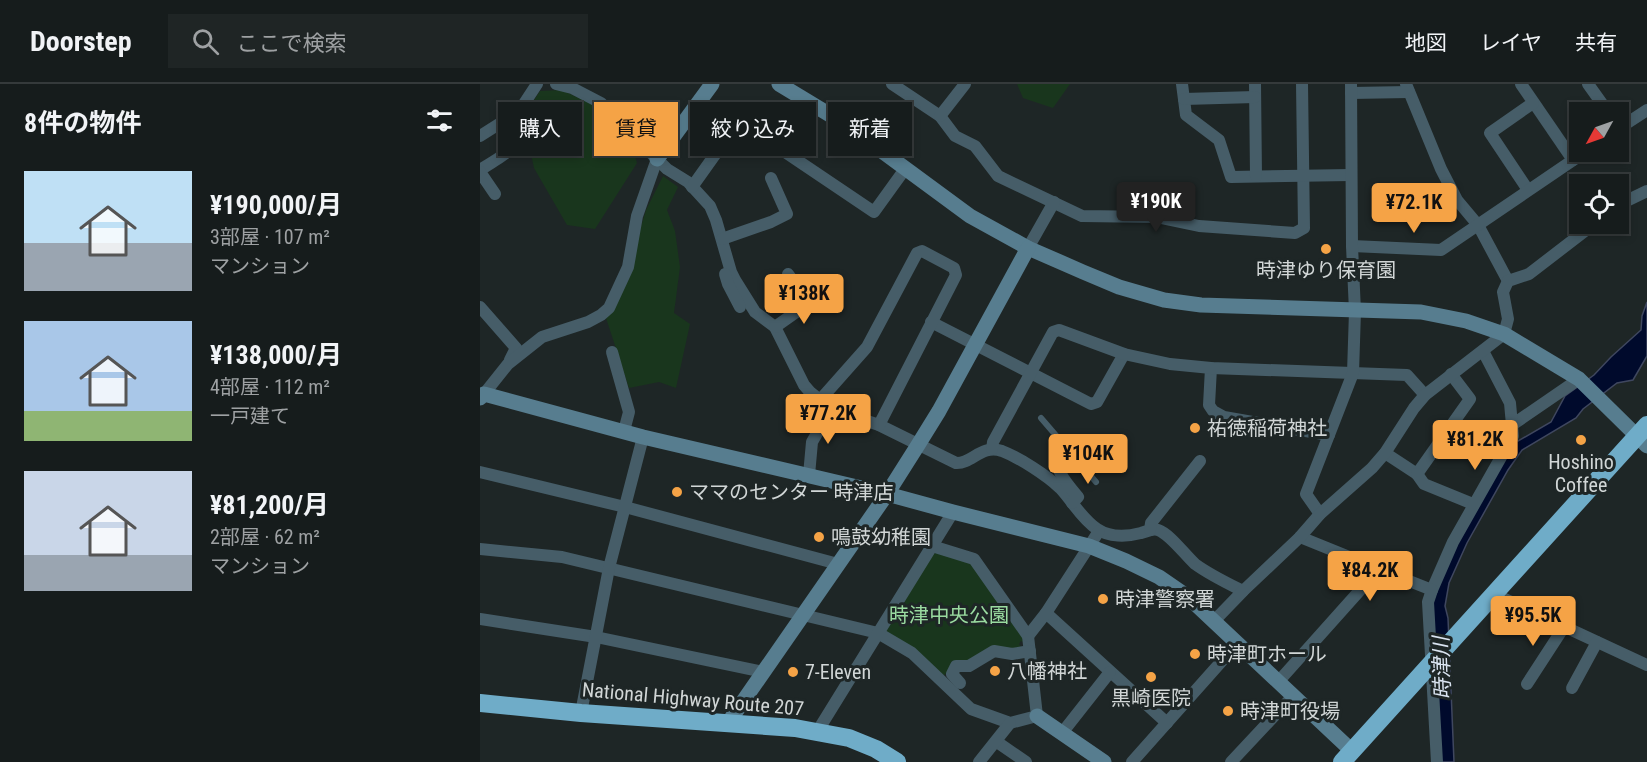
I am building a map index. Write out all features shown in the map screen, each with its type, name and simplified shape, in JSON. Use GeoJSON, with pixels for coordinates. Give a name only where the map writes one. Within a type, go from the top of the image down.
{"type":"FeatureCollection","features":[{"type":"Feature","properties":{"kind":"highway"},"geometry":{"type":"LineString","coordinates":[[1347,757],[1494,594],[1644,435]]}},
{"type":"Feature","properties":{"kind":"highway","name":"National Highway Route 207"},"geometry":{"type":"LineString","coordinates":[[480,703],[581,713],[795,728],[849,738],[876,749],[897,762]]}},
{"type":"Feature","properties":{"kind":"street"},"geometry":{"type":"LineString","coordinates":[[525,102],[537,84]]}},
{"type":"Feature","properties":{"kind":"street"},"geometry":{"type":"LineString","coordinates":[[556,84],[563,84],[601,103],[667,169],[692,187],[710,206],[724,243],[731,272],[741,291],[755,312],[775,327],[804,385],[831,409],[879,425],[956,463],[979,452],[992,449],[1003,452],[1040,472],[1060,489],[1089,524],[1099,531],[1116,536],[1139,534],[1150,530],[1160,531],[1195,563],[1243,591]]}},
{"type":"Feature","properties":{"kind":"street"},"geometry":{"type":"LineString","coordinates":[[712,84],[657,159],[637,216],[628,267],[609,308],[588,322],[542,337],[508,364],[482,396],[643,437],[887,494],[1089,546],[1126,561],[1159,576],[1188,597],[1293,696],[1347,757]]}},
{"type":"Feature","properties":{"kind":"street"},"geometry":{"type":"LineString","coordinates":[[779,84],[845,124],[969,216],[1028,248],[1119,287],[1164,300],[1201,305],[1421,312],[1466,321],[1504,334],[1579,379],[1644,435]]}},
{"type":"Feature","properties":{"kind":"street"},"geometry":{"type":"LineString","coordinates":[[892,84],[940,116],[955,136],[975,146],[998,176],[1082,216],[1156,217],[1199,226],[1295,233],[1304,228],[1302,84]]}},
{"type":"Feature","properties":{"kind":"street"},"geometry":{"type":"LineString","coordinates":[[940,116],[965,84]]}},
{"type":"Feature","properties":{"kind":"street"},"geometry":{"type":"LineString","coordinates":[[1182,84],[1186,115],[1219,140],[1231,177],[1352,175]]}},
{"type":"Feature","properties":{"kind":"street"},"geometry":{"type":"LineString","coordinates":[[1255,84],[1256,176]]}},
{"type":"Feature","properties":{"kind":"street"},"geometry":{"type":"LineString","coordinates":[[1521,84],[1569,154]]}},
{"type":"Feature","properties":{"kind":"street"},"geometry":{"type":"LineString","coordinates":[[1588,84],[1601,102]]}},
{"type":"Feature","properties":{"kind":"street"},"geometry":{"type":"LineString","coordinates":[[1320,514],[1306,494],[1353,373],[1355,311],[1352,246],[1351,88],[1407,88],[1457,200],[1478,225],[1508,281]]}},
{"type":"Feature","properties":{"kind":"street"},"geometry":{"type":"LineString","coordinates":[[1184,99],[1256,97]]}},
{"type":"Feature","properties":{"kind":"street"},"geometry":{"type":"LineString","coordinates":[[1528,190],[1490,133],[1533,103]]}},
{"type":"Feature","properties":{"kind":"street"},"geometry":{"type":"LineString","coordinates":[[1629,122],[1647,110]]}},
{"type":"Feature","properties":{"kind":"street"},"geometry":{"type":"LineString","coordinates":[[692,187],[739,121],[874,212],[904,169]]}},
{"type":"Feature","properties":{"kind":"street"},"geometry":{"type":"LineString","coordinates":[[480,136],[498,125]]}},
{"type":"Feature","properties":{"kind":"street"},"geometry":{"type":"LineString","coordinates":[[495,194],[480,171],[502,156]]}},
{"type":"Feature","properties":{"kind":"street"},"geometry":{"type":"LineString","coordinates":[[1352,246],[1441,250],[1570,162]]}},
{"type":"Feature","properties":{"kind":"street"},"geometry":{"type":"LineString","coordinates":[[724,243],[786,214],[771,178]]}},
{"type":"Feature","properties":{"kind":"street"},"geometry":{"type":"LineString","coordinates":[[1629,200],[1647,191]]}},
{"type":"Feature","properties":{"kind":"street"},"geometry":{"type":"LineString","coordinates":[[728,723],[887,494],[918,445],[1054,202]]}},
{"type":"Feature","properties":{"kind":"street"},"geometry":{"type":"LineString","coordinates":[[1214,621],[1300,537],[1320,514],[1372,468],[1425,396],[1504,334],[1508,319],[1503,292],[1508,281],[1528,274],[1581,234]]}},
{"type":"Feature","properties":{"kind":"street"},"geometry":{"type":"LineString","coordinates":[[724,243],[722,262],[728,284],[740,306]]}},
{"type":"Feature","properties":{"kind":"street"},"geometry":{"type":"LineString","coordinates":[[820,400],[867,348],[917,253],[922,251],[954,268],[956,275],[879,425]]}},
{"type":"Feature","properties":{"kind":"street"},"geometry":{"type":"LineString","coordinates":[[775,327],[812,301],[788,274]]}},
{"type":"Feature","properties":{"kind":"street"},"geometry":{"type":"LineString","coordinates":[[480,307],[516,348],[508,364]]}},
{"type":"Feature","properties":{"kind":"street"},"geometry":{"type":"LineString","coordinates":[[931,322],[1091,404],[1097,402],[1124,354]]}},
{"type":"Feature","properties":{"kind":"street"},"geometry":{"type":"LineString","coordinates":[[992,449],[993,442],[1053,332],[1059,330],[1124,354],[1170,364],[1211,368],[1407,375],[1425,396]]}},
{"type":"Feature","properties":{"kind":"street"},"geometry":{"type":"LineString","coordinates":[[1437,762],[1428,602],[1453,542],[1513,436],[1510,403],[1483,351]]}},
{"type":"Feature","properties":{"kind":"street"},"geometry":{"type":"LineString","coordinates":[[612,352],[629,412],[624,432]]}},
{"type":"Feature","properties":{"kind":"street"},"geometry":{"type":"LineString","coordinates":[[1211,368],[1209,405],[1213,411],[1224,417],[1329,435]]}},
{"type":"Feature","properties":{"kind":"street"},"geometry":{"type":"LineString","coordinates":[[1417,474],[1470,399],[1451,374]]}},
{"type":"Feature","properties":{"kind":"street"},"geometry":{"type":"LineString","coordinates":[[1512,425],[1579,379]]}},
{"type":"Feature","properties":{"kind":"street"},"geometry":{"type":"LineString","coordinates":[[809,475],[812,442],[831,409]]}},
{"type":"Feature","properties":{"kind":"street"},"geometry":{"type":"LineString","coordinates":[[581,713],[609,568],[643,437]]}},
{"type":"Feature","properties":{"kind":"street"},"geometry":{"type":"LineString","coordinates":[[1066,447],[1058,459],[1058,467],[1078,496],[1072,503]]}},
{"type":"Feature","properties":{"kind":"street"},"geometry":{"type":"LineString","coordinates":[[1385,453],[1417,474],[1424,484],[1473,504]]}},
{"type":"Feature","properties":{"kind":"street"},"geometry":{"type":"LineString","coordinates":[[1150,530],[1151,523],[1200,461]]}},
{"type":"Feature","properties":{"kind":"street"},"geometry":{"type":"LineString","coordinates":[[480,472],[625,507],[838,564]]}},
{"type":"Feature","properties":{"kind":"street"},"geometry":{"type":"LineString","coordinates":[[818,732],[952,512]]}},
{"type":"Feature","properties":{"kind":"street"},"geometry":{"type":"LineString","coordinates":[[1028,636],[1046,613],[1099,531]]}},
{"type":"Feature","properties":{"kind":"street"},"geometry":{"type":"LineString","coordinates":[[1300,537],[1432,590]]}},
{"type":"Feature","properties":{"kind":"street"},"geometry":{"type":"LineString","coordinates":[[932,546],[974,558],[1028,636],[1037,716]]}},
{"type":"Feature","properties":{"kind":"street"},"geometry":{"type":"LineString","coordinates":[[480,549],[562,556],[878,633],[912,653],[971,709],[1010,723],[1037,716],[1104,762]]}},
{"type":"Feature","properties":{"kind":"street"},"geometry":{"type":"LineString","coordinates":[[1278,682],[1379,569]]}},
{"type":"Feature","properties":{"kind":"street"},"geometry":{"type":"LineString","coordinates":[[1494,594],[1647,665]]}},
{"type":"Feature","properties":{"kind":"street"},"geometry":{"type":"LineString","coordinates":[[1046,613],[1167,723]]}},
{"type":"Feature","properties":{"kind":"street"},"geometry":{"type":"LineString","coordinates":[[480,619],[596,637],[763,672]]}},
{"type":"Feature","properties":{"kind":"street"},"geometry":{"type":"LineString","coordinates":[[1527,684],[1564,627]]}},
{"type":"Feature","properties":{"kind":"street"},"geometry":{"type":"LineString","coordinates":[[1572,688],[1597,642]]}},
{"type":"Feature","properties":{"kind":"street"},"geometry":{"type":"LineString","coordinates":[[1132,762],[1237,644]]}},
{"type":"Feature","properties":{"kind":"street"},"geometry":{"type":"LineString","coordinates":[[960,683],[952,674],[956,666],[969,666],[994,651],[1012,654],[1030,651]]}},
{"type":"Feature","properties":{"kind":"street"},"geometry":{"type":"LineString","coordinates":[[1062,733],[1110,672]]}},
{"type":"Feature","properties":{"kind":"street"},"geometry":{"type":"LineString","coordinates":[[1231,762],[1293,696]]}},
{"type":"Feature","properties":{"kind":"street"},"geometry":{"type":"LineString","coordinates":[[980,762],[1010,723]]}},
{"type":"Feature","properties":{"kind":"street"},"geometry":{"type":"LineString","coordinates":[[997,742],[1026,762]]}},
{"type":"Feature","properties":{"kind":"lane"},"geometry":{"type":"LineString","coordinates":[[1041,418],[1096,483]]}},
{"type":"Feature","properties":{"kind":"green space"},"geometry":{"type":"Polygon","coordinates":[[[1017,84],[1070,84],[1053,108],[1023,98],[1017,84]]]}},
{"type":"Feature","properties":{"kind":"green space"},"geometry":{"type":"Polygon","coordinates":[[[562,90],[594,106],[594,156],[635,156],[637,163],[595,229],[567,225],[534,168],[531,156],[582,156],[582,102],[533,102],[540,91],[562,90]]]}},
{"type":"Feature","properties":{"kind":"green space"},"geometry":{"type":"Polygon","coordinates":[[[663,176],[678,187],[667,210],[675,231],[680,267],[674,313],[690,324],[676,388],[659,382],[629,388],[606,318],[629,279],[646,210],[663,176]]]}},
{"type":"Feature","properties":{"kind":"green space","name":"時津中央公園"},"geometry":{"type":"Polygon","coordinates":[[[940,552],[971,562],[1027,642],[1021,641],[1019,644],[1022,648],[971,662],[952,661],[949,671],[943,676],[886,631],[932,554],[940,552]]]}},
{"type":"Feature","properties":{"kind":"water","name":"時津川"},"geometry":{"type":"Polygon","coordinates":[[[1647,302],[1647,356],[1633,380],[1617,383],[1583,409],[1576,418],[1522,450],[1508,470],[1467,543],[1449,583],[1445,606],[1448,618],[1454,762],[1440,762],[1432,602],[1443,570],[1515,437],[1518,441],[1551,422],[1565,396],[1594,375],[1641,330],[1642,316],[1647,302]]]}},
{"type":"Feature","properties":{"kind":"place","name":"時津ゆり保育園"},"geometry":{"type":"Point","coordinates":[1326,249]}},
{"type":"Feature","properties":{"kind":"place","name":"祐徳稲荷神社"},"geometry":{"type":"Point","coordinates":[1195,428]}},
{"type":"Feature","properties":{"kind":"place","name":"Hoshino Coffee"},"geometry":{"type":"Point","coordinates":[1581,440]}},
{"type":"Feature","properties":{"kind":"place","name":"ママのセンター 時津店"},"geometry":{"type":"Point","coordinates":[677,492]}},
{"type":"Feature","properties":{"kind":"place","name":"鳴鼓幼稚園"},"geometry":{"type":"Point","coordinates":[819,537]}},
{"type":"Feature","properties":{"kind":"place","name":"時津警察署"},"geometry":{"type":"Point","coordinates":[1103,599]}},
{"type":"Feature","properties":{"kind":"place","name":"時津町ホール"},"geometry":{"type":"Point","coordinates":[1195,654]}},
{"type":"Feature","properties":{"kind":"place","name":"八幡神社"},"geometry":{"type":"Point","coordinates":[995,671]}},
{"type":"Feature","properties":{"kind":"place","name":"7-Eleven"},"geometry":{"type":"Point","coordinates":[793,672]}},
{"type":"Feature","properties":{"kind":"place","name":"黒崎医院"},"geometry":{"type":"Point","coordinates":[1151,677]}},
{"type":"Feature","properties":{"kind":"place","name":"時津町役場"},"geometry":{"type":"Point","coordinates":[1228,711]}}]}
